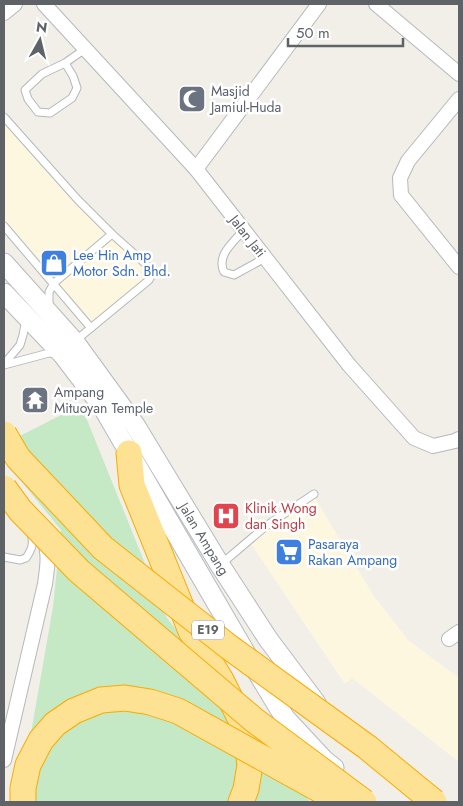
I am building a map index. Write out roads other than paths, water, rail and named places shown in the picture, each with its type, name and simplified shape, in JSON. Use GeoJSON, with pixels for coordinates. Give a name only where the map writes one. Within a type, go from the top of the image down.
{"type":"FeatureCollection","features":[{"type":"Feature","properties":{"kind":"highway","name":"E19"},"geometry":{"type":"LineString","coordinates":[[4,434],[18,458],[103,548],[229,647],[367,747],[434,802]]}},
{"type":"Feature","properties":{"kind":"highway"},"geometry":{"type":"LineString","coordinates":[[129,453],[132,485],[191,631],[221,680],[245,728],[250,765],[246,789],[241,802]]}},
{"type":"Feature","properties":{"kind":"highway"},"geometry":{"type":"LineString","coordinates":[[4,488],[20,510],[79,571],[254,720],[364,802]]}},
{"type":"Feature","properties":{"kind":"highway"},"geometry":{"type":"LineString","coordinates":[[23,802],[23,788],[28,765],[41,740],[55,724],[74,711],[101,700],[125,698],[150,702],[178,711],[342,802]]}},
{"type":"Feature","properties":{"kind":"main road","name":"Jalan Ampang"},"geometry":{"type":"LineString","coordinates":[[4,263],[50,313],[244,652],[285,718],[324,760],[379,802]]}},
{"type":"Feature","properties":{"kind":"main road","name":"Jalan Ampang"},"geometry":{"type":"LineString","coordinates":[[4,293],[26,317],[69,348],[135,425],[220,565],[268,639],[302,685],[350,746],[419,802]]}},
{"type":"Feature","properties":{"kind":"street"},"geometry":{"type":"LineString","coordinates":[[4,13],[15,4]]}},
{"type":"Feature","properties":{"kind":"street"},"geometry":{"type":"LineString","coordinates":[[196,168],[319,4]]}},
{"type":"Feature","properties":{"kind":"street"},"geometry":{"type":"LineString","coordinates":[[376,4],[459,74]]}},
{"type":"Feature","properties":{"kind":"street","name":"Jalan Jati"},"geometry":{"type":"LineString","coordinates":[[47,5],[196,168],[349,365],[414,438],[433,446],[459,439]]}},
{"type":"Feature","properties":{"kind":"street"},"geometry":{"type":"LineString","coordinates":[[459,99],[408,161],[400,178],[401,195],[459,267]]}},
{"type":"Feature","properties":{"kind":"street"},"geometry":{"type":"LineString","coordinates":[[4,476],[40,532],[47,548],[48,565],[4,760]]}},
{"type":"Feature","properties":{"kind":"lane"},"geometry":{"type":"LineString","coordinates":[[66,63],[77,88],[72,98],[50,113],[38,112],[28,99],[26,90],[42,74],[66,63],[86,49]]}},
{"type":"Feature","properties":{"kind":"lane"},"geometry":{"type":"LineString","coordinates":[[4,117],[78,200],[149,267],[152,274],[149,280],[69,348],[4,364]]}},
{"type":"Feature","properties":{"kind":"lane"},"geometry":{"type":"LineString","coordinates":[[4,226],[91,328]]}},
{"type":"Feature","properties":{"kind":"lane"},"geometry":{"type":"LineString","coordinates":[[244,230],[224,254],[221,266],[224,272],[234,275],[265,258]]}},
{"type":"Feature","properties":{"kind":"lane"},"geometry":{"type":"LineString","coordinates":[[50,313],[49,292],[54,283],[112,234]]}},
{"type":"Feature","properties":{"kind":"lane"},"geometry":{"type":"LineString","coordinates":[[4,364],[20,345],[26,317]]}},
{"type":"Feature","properties":{"kind":"lane"},"geometry":{"type":"LineString","coordinates":[[220,565],[266,526],[314,494]]}},
{"type":"Feature","properties":{"kind":"lane"},"geometry":{"type":"LineString","coordinates":[[4,557],[20,560],[26,558],[32,548],[33,537],[26,510]]}},
{"type":"Feature","properties":{"kind":"place","name":"Masjid Jamiul-Huda"},"geometry":{"type":"Point","coordinates":[192,99]}},
{"type":"Feature","properties":{"kind":"place","name":"Lee Hin Amp Motor Sdn. Bhd."},"geometry":{"type":"Point","coordinates":[54,263]}},
{"type":"Feature","properties":{"kind":"place","name":"Ampang Mituoyan Temple"},"geometry":{"type":"Point","coordinates":[35,400]}},
{"type":"Feature","properties":{"kind":"place","name":"Klinik Wong dan Singh"},"geometry":{"type":"Point","coordinates":[226,516]}},
{"type":"Feature","properties":{"kind":"place","name":"Pasaraya Rakan Ampang"},"geometry":{"type":"Point","coordinates":[289,552]}}]}
